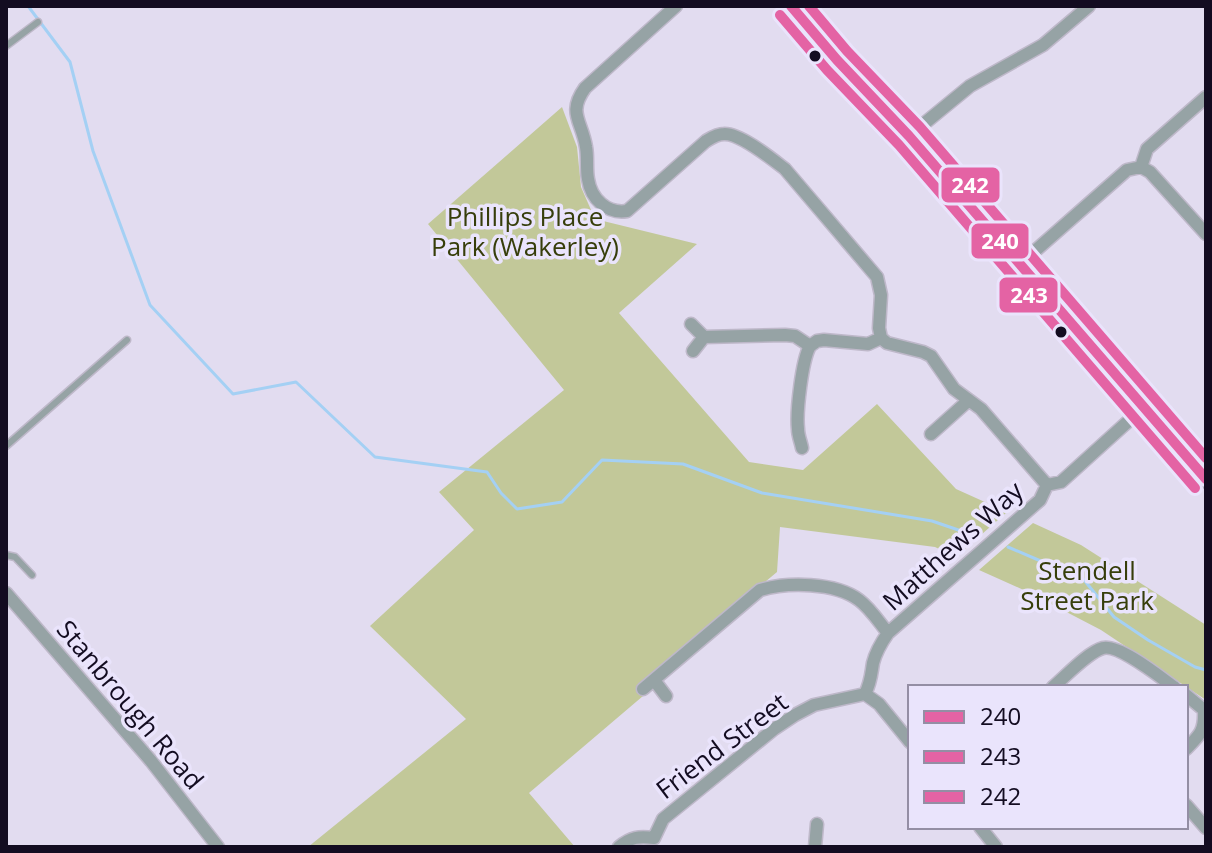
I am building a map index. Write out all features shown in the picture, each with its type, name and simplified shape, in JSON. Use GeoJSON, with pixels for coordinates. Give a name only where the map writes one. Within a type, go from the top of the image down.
{"type":"FeatureCollection","features":[{"type":"Feature","properties":{"kind":"street"},"geometry":{"type":"LineString","coordinates":[[676,6],[576,99],[575,111],[587,147],[588,178],[596,198],[607,209],[617,213],[627,211],[706,141],[726,133],[736,137],[785,169],[877,277],[881,295],[881,338],[887,343],[931,356],[954,389],[981,409],[1047,485]]}},
{"type":"Feature","properties":{"kind":"street"},"geometry":{"type":"LineString","coordinates":[[791,6],[909,136],[1206,479]]}},
{"type":"Feature","properties":{"kind":"street"},"geometry":{"type":"LineString","coordinates":[[909,136],[970,86],[1043,45],[1089,6]]}},
{"type":"Feature","properties":{"kind":"street"},"geometry":{"type":"LineString","coordinates":[[1141,167],[1147,149],[1206,97]]}},
{"type":"Feature","properties":{"kind":"street"},"geometry":{"type":"LineString","coordinates":[[1019,265],[1127,170],[1141,167],[1150,172],[1206,234]]}},
{"type":"Feature","properties":{"kind":"street"},"geometry":{"type":"LineString","coordinates":[[691,324],[704,337],[785,335],[795,336],[810,346]]}},
{"type":"Feature","properties":{"kind":"street"},"geometry":{"type":"LineString","coordinates":[[693,351],[704,337]]}},
{"type":"Feature","properties":{"kind":"street"},"geometry":{"type":"LineString","coordinates":[[802,448],[798,418],[805,355],[810,346],[824,340],[868,344],[881,338]]}},
{"type":"Feature","properties":{"kind":"street"},"geometry":{"type":"LineString","coordinates":[[931,434],[969,400]]}},
{"type":"Feature","properties":{"kind":"street","name":"Matthews Way"},"geometry":{"type":"LineString","coordinates":[[865,694],[879,646],[888,633],[1040,500],[1047,485],[1061,482],[1144,407]]}},
{"type":"Feature","properties":{"kind":"street"},"geometry":{"type":"LineString","coordinates":[[666,696],[649,684],[760,590],[773,586],[787,584],[845,592],[862,602],[888,633]]}},
{"type":"Feature","properties":{"kind":"street","name":"Stanbrough Road"},"geometry":{"type":"LineString","coordinates":[[6,593],[151,761],[218,847]]}},
{"type":"Feature","properties":{"kind":"street"},"geometry":{"type":"LineString","coordinates":[[1055,685],[1092,653],[1105,647],[1117,649],[1171,685]]}},
{"type":"Feature","properties":{"kind":"street"},"geometry":{"type":"LineString","coordinates":[[865,694],[879,704],[908,740]]}},
{"type":"Feature","properties":{"kind":"street","name":"Friend Street"},"geometry":{"type":"LineString","coordinates":[[619,847],[641,836],[655,842],[663,819],[784,722],[814,705],[865,694]]}},
{"type":"Feature","properties":{"kind":"street"},"geometry":{"type":"LineString","coordinates":[[1188,697],[1204,710],[1205,723],[1200,735],[1188,747]]}},
{"type":"Feature","properties":{"kind":"street"},"geometry":{"type":"LineString","coordinates":[[1188,807],[1206,828]]}},
{"type":"Feature","properties":{"kind":"street"},"geometry":{"type":"LineString","coordinates":[[815,847],[817,824]]}},
{"type":"Feature","properties":{"kind":"street"},"geometry":{"type":"LineString","coordinates":[[982,829],[996,847]]}},
{"type":"Feature","properties":{"kind":"lane"},"geometry":{"type":"LineString","coordinates":[[6,46],[38,22]]}},
{"type":"Feature","properties":{"kind":"lane"},"geometry":{"type":"LineString","coordinates":[[6,446],[127,340]]}},
{"type":"Feature","properties":{"kind":"lane"},"geometry":{"type":"LineString","coordinates":[[6,555],[15,557],[32,575]]}},
{"type":"Feature","properties":{"kind":"green space","name":"Phillips Place Park (Wakerley)"},"geometry":{"type":"Polygon","coordinates":[[[562,107],[577,147],[581,187],[595,219],[697,244],[619,313],[749,462],[803,470],[877,404],[956,489],[1007,512],[956,557],[935,547],[780,527],[777,572],[637,689],[643,696],[529,793],[575,847],[308,847],[466,719],[370,626],[474,530],[439,492],[564,390],[428,224],[562,107]]]}},
{"type":"Feature","properties":{"kind":"green space","name":"Stendell Street Park"},"geometry":{"type":"Polygon","coordinates":[[[1033,523],[1081,545],[1206,625],[1206,700],[1188,685],[1184,685],[1101,630],[979,570],[1033,523]]]}},
{"type":"Feature","properties":{"kind":"waterway"},"geometry":{"type":"LineString","coordinates":[[28,6],[70,62],[93,151],[150,305],[233,394],[296,382],[375,457],[487,472],[517,509],[562,502],[602,460],[683,464],[762,493],[932,521],[979,537]]}},
{"type":"Feature","properties":{"kind":"waterway"},"geometry":{"type":"LineString","coordinates":[[1008,547],[1043,562],[1076,570],[1114,617],[1148,640],[1206,670]]}},
{"type":"Feature","properties":{"kind":"transit line","name":"240"},"geometry":{"type":"LineString","coordinates":[[791,6],[909,136],[1206,479]]}},
{"type":"Feature","properties":{"kind":"transit line","name":"242"},"geometry":{"type":"LineString","coordinates":[[809,6],[847,51],[920,127],[1206,458]]}},
{"type":"Feature","properties":{"kind":"transit line","name":"243"},"geometry":{"type":"LineString","coordinates":[[780,15],[827,70],[899,145],[1195,488]]}}]}
